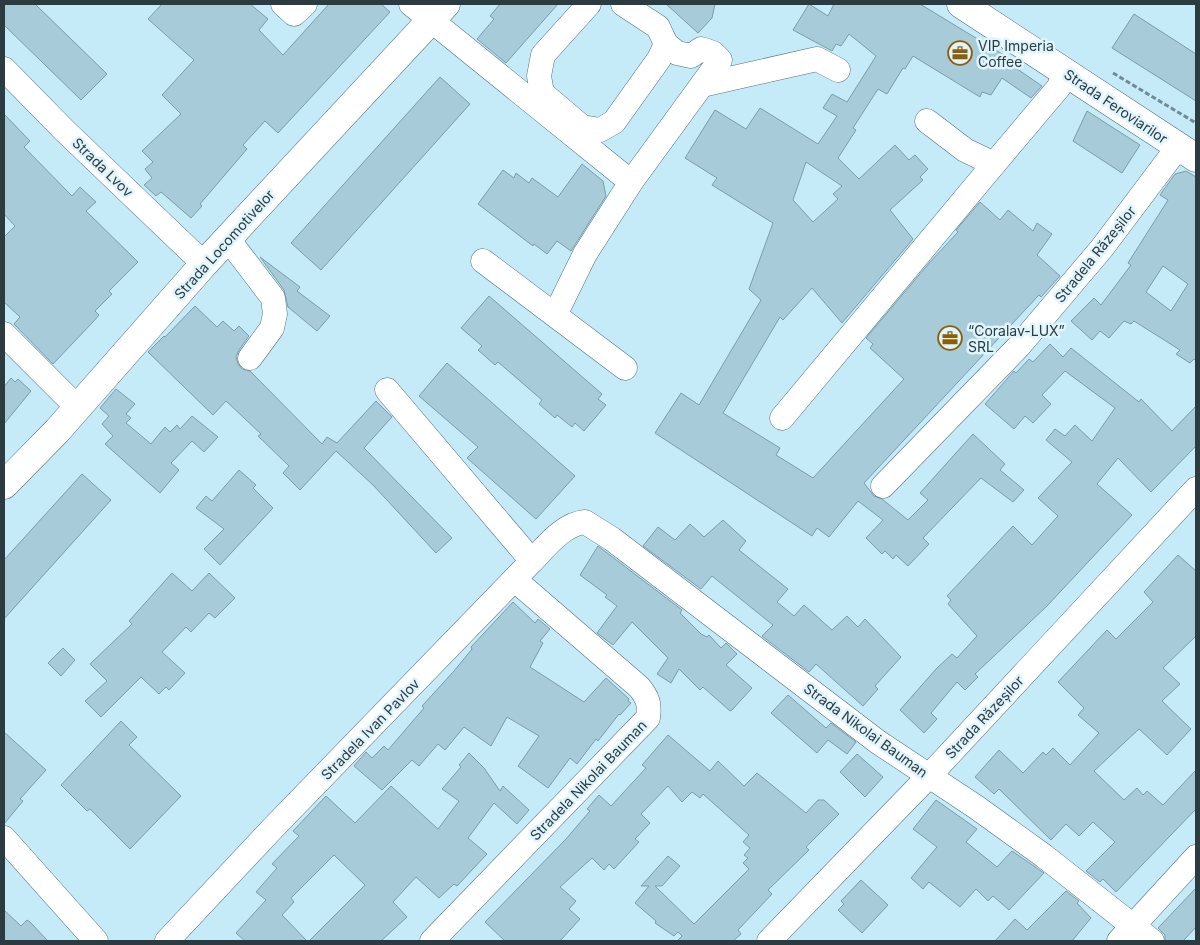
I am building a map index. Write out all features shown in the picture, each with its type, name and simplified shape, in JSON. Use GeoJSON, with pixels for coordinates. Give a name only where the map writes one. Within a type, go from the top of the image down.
{"type":"FeatureCollection","features":[{"type":"Feature","properties":{"kind":"main road","name":"Strada Feroviarilor"},"geometry":{"type":"LineString","coordinates":[[961,4],[1187,153]]}},
{"type":"Feature","properties":{"kind":"main road","name":"Strada Locomotivelor"},"geometry":{"type":"LineString","coordinates":[[4,485],[58,431],[77,407],[228,239],[429,9]]}},
{"type":"Feature","properties":{"kind":"street"},"geometry":{"type":"LineString","coordinates":[[283,4],[294,14],[305,4]]}},
{"type":"Feature","properties":{"kind":"street"},"geometry":{"type":"LineString","coordinates":[[589,4],[543,55],[538,76],[542,93],[582,127],[600,130],[614,122],[659,59],[666,44]]}},
{"type":"Feature","properties":{"kind":"street"},"geometry":{"type":"LineString","coordinates":[[555,315],[585,254],[631,182],[720,60],[713,53],[701,49],[691,56],[677,53],[666,44],[658,27],[623,4]]}},
{"type":"Feature","properties":{"kind":"street"},"geometry":{"type":"LineString","coordinates":[[429,9],[631,182]]}},
{"type":"Feature","properties":{"kind":"street"},"geometry":{"type":"LineString","coordinates":[[702,85],[817,59],[838,70]]}},
{"type":"Feature","properties":{"kind":"street","name":"Strada Lvov"},"geometry":{"type":"LineString","coordinates":[[4,69],[64,131],[204,264]]}},
{"type":"Feature","properties":{"kind":"street"},"geometry":{"type":"LineString","coordinates":[[782,418],[1059,87],[1064,72]]}},
{"type":"Feature","properties":{"kind":"street"},"geometry":{"type":"LineString","coordinates":[[927,121],[965,150],[994,164]]}},
{"type":"Feature","properties":{"kind":"street","name":"Stradela Răzeșilor"},"geometry":{"type":"LineString","coordinates":[[883,486],[1019,346],[1102,248],[1187,153]]}},
{"type":"Feature","properties":{"kind":"street"},"geometry":{"type":"LineString","coordinates":[[228,239],[273,298],[275,314],[272,328],[250,358]]}},
{"type":"Feature","properties":{"kind":"street"},"geometry":{"type":"LineString","coordinates":[[483,261],[625,368]]}},
{"type":"Feature","properties":{"kind":"street"},"geometry":{"type":"LineString","coordinates":[[4,334],[77,407]]}},
{"type":"Feature","properties":{"kind":"street"},"geometry":{"type":"LineString","coordinates":[[387,390],[532,561]]}},
{"type":"Feature","properties":{"kind":"street","name":"Strada Răzeșilor"},"geometry":{"type":"LineString","coordinates":[[769,941],[928,776],[1196,489]]}},
{"type":"Feature","properties":{"kind":"street","name":"Stradela Ivan Pavlov"},"geometry":{"type":"LineString","coordinates":[[167,941],[272,829],[532,561],[565,530],[579,523]]}},
{"type":"Feature","properties":{"kind":"street","name":"Strada Nikolai Bauman"},"geometry":{"type":"LineString","coordinates":[[579,523],[591,525],[612,539],[878,742],[1044,856],[1126,934],[1152,941]]}},
{"type":"Feature","properties":{"kind":"street","name":"Stradela Nikolai Bauman"},"geometry":{"type":"LineString","coordinates":[[432,941],[648,718],[648,701],[639,687],[515,580]]}},
{"type":"Feature","properties":{"kind":"street"},"geometry":{"type":"LineString","coordinates":[[4,838],[96,941]]}},
{"type":"Feature","properties":{"kind":"street"},"geometry":{"type":"LineString","coordinates":[[1126,934],[1196,857]]}},
{"type":"Feature","properties":{"kind":"building"},"geometry":{"type":"Polygon","coordinates":[[[4,4],[35,4],[107,74],[81,100],[4,25],[4,4]]]}},
{"type":"Feature","properties":{"kind":"building"},"geometry":{"type":"Polygon","coordinates":[[[162,4],[250,4],[268,19],[259,30],[283,55],[329,4],[381,4],[390,12],[278,133],[265,121],[243,145],[247,149],[200,204],[202,206],[191,218],[161,192],[156,196],[144,185],[152,178],[145,169],[153,162],[142,151],[181,114],[162,95],[194,60],[148,19],[162,4]]]}},
{"type":"Feature","properties":{"kind":"building"},"geometry":{"type":"Polygon","coordinates":[[[500,4],[558,4],[506,63],[477,39],[494,19],[490,16],[500,4]]]}},
{"type":"Feature","properties":{"kind":"building"},"geometry":{"type":"Polygon","coordinates":[[[666,4],[715,4],[712,18],[698,33],[666,4]]]}},
{"type":"Feature","properties":{"kind":"building"},"geometry":{"type":"Polygon","coordinates":[[[809,4],[828,16],[834,4],[920,4],[1012,60],[1010,64],[1042,86],[1031,98],[1002,78],[991,95],[982,92],[980,97],[913,56],[887,94],[878,89],[853,128],[856,130],[838,158],[859,179],[895,145],[909,160],[915,155],[928,169],[920,177],[923,180],[890,210],[913,239],[842,323],[812,288],[783,320],[780,317],[723,413],[780,448],[776,455],[813,478],[904,379],[870,348],[873,344],[866,338],[958,232],[956,230],[980,202],[1000,220],[1008,210],[1033,231],[1037,223],[1052,234],[1037,255],[1060,276],[1041,297],[1039,295],[864,483],[874,496],[882,499],[908,520],[928,500],[920,493],[973,434],[1005,464],[1000,470],[1024,490],[1013,502],[981,478],[923,538],[929,544],[908,566],[896,555],[893,559],[885,551],[882,554],[866,538],[883,520],[858,501],[829,537],[817,528],[812,536],[655,433],[681,393],[699,405],[761,300],[749,289],[773,223],[712,185],[717,178],[685,158],[715,110],[746,129],[760,108],[818,144],[837,116],[823,108],[832,94],[847,102],[876,56],[849,34],[841,46],[836,44],[832,51],[793,30],[809,4]],[[806,162],[793,200],[813,222],[838,199],[833,194],[842,186],[806,162]]]}},
{"type":"Feature","properties":{"kind":"building"},"geometry":{"type":"Polygon","coordinates":[[[1134,14],[1196,54],[1196,101],[1112,48],[1134,14]]]}},
{"type":"Feature","properties":{"kind":"building"},"geometry":{"type":"Polygon","coordinates":[[[440,77],[470,104],[321,270],[291,243],[440,77]]]}},
{"type":"Feature","properties":{"kind":"building"},"geometry":{"type":"Polygon","coordinates":[[[1087,111],[1140,145],[1122,173],[1073,141],[1087,111]]]}},
{"type":"Feature","properties":{"kind":"building"},"geometry":{"type":"Polygon","coordinates":[[[4,114],[30,141],[24,147],[72,196],[80,187],[96,202],[86,211],[138,262],[109,291],[112,294],[95,311],[99,315],[53,364],[14,324],[20,317],[4,302],[4,237],[15,226],[4,214],[4,114]]]}},
{"type":"Feature","properties":{"kind":"building"},"geometry":{"type":"Polygon","coordinates":[[[582,164],[603,181],[606,196],[571,251],[557,241],[547,254],[534,244],[533,246],[478,204],[503,170],[514,178],[516,173],[529,183],[532,178],[558,197],[582,164]]]}},
{"type":"Feature","properties":{"kind":"building"},"geometry":{"type":"Polygon","coordinates":[[[1186,171],[1196,177],[1196,360],[1194,359],[1190,363],[1176,354],[1180,350],[1134,321],[1131,324],[1124,321],[1109,338],[1100,331],[1092,340],[1071,321],[1094,298],[1101,305],[1131,265],[1128,263],[1168,200],[1160,195],[1175,174],[1186,171]],[[1163,266],[1146,292],[1171,311],[1188,284],[1163,266]]]}},
{"type":"Feature","properties":{"kind":"building"},"geometry":{"type":"Polygon","coordinates":[[[260,257],[300,287],[297,291],[330,316],[317,331],[288,307],[284,290],[260,257]]]}},
{"type":"Feature","properties":{"kind":"building"},"geometry":{"type":"Polygon","coordinates":[[[489,296],[602,394],[598,399],[606,405],[584,431],[575,423],[572,427],[557,415],[555,418],[539,404],[542,400],[498,362],[495,365],[478,350],[482,346],[461,328],[489,296]]]}},
{"type":"Feature","properties":{"kind":"building"},"geometry":{"type":"Polygon","coordinates":[[[195,306],[217,327],[223,321],[234,331],[239,326],[249,336],[236,357],[238,364],[242,369],[250,371],[322,444],[327,437],[337,443],[376,401],[392,417],[364,448],[452,538],[436,553],[373,485],[336,451],[300,490],[283,473],[289,466],[258,436],[261,434],[226,401],[213,415],[148,352],[195,306]]]}},
{"type":"Feature","properties":{"kind":"building"},"geometry":{"type":"Polygon","coordinates":[[[1050,344],[1063,357],[1071,348],[1139,402],[1141,399],[1172,431],[1196,406],[1196,446],[1151,492],[1118,458],[1097,484],[1132,515],[1047,606],[975,674],[978,677],[965,690],[957,682],[931,713],[937,719],[924,733],[900,710],[936,669],[952,654],[957,658],[977,636],[948,604],[951,600],[947,596],[1013,526],[1032,545],[1058,516],[1038,498],[1072,462],[1046,440],[1055,429],[1065,436],[1075,425],[1092,441],[1115,408],[1065,371],[1042,395],[1051,404],[1033,423],[1025,416],[1014,429],[985,404],[1014,371],[1016,373],[1029,359],[1033,362],[1050,344]]]}},
{"type":"Feature","properties":{"kind":"building"},"geometry":{"type":"Polygon","coordinates":[[[447,363],[575,476],[536,519],[467,458],[478,447],[419,396],[447,363]]]}},
{"type":"Feature","properties":{"kind":"building"},"geometry":{"type":"Polygon","coordinates":[[[11,378],[15,382],[18,379],[31,391],[4,424],[4,387],[11,378]]]}},
{"type":"Feature","properties":{"kind":"building"},"geometry":{"type":"Polygon","coordinates":[[[116,389],[135,404],[126,414],[131,418],[126,423],[151,444],[165,427],[170,432],[177,425],[180,429],[192,416],[218,437],[204,452],[192,441],[171,463],[179,470],[160,493],[105,444],[113,436],[102,424],[109,416],[100,408],[116,389]]]}},
{"type":"Feature","properties":{"kind":"building"},"geometry":{"type":"Polygon","coordinates":[[[239,470],[256,485],[253,488],[273,508],[220,565],[204,549],[224,529],[196,508],[206,496],[212,501],[239,470]]]}},
{"type":"Feature","properties":{"kind":"building"},"geometry":{"type":"Polygon","coordinates":[[[82,474],[111,500],[4,619],[4,560],[82,474]]]}},
{"type":"Feature","properties":{"kind":"building"},"geometry":{"type":"Polygon","coordinates":[[[723,520],[746,541],[739,550],[788,589],[777,602],[794,616],[804,605],[832,630],[847,616],[858,627],[865,619],[901,657],[875,686],[878,689],[863,706],[816,664],[809,672],[762,636],[773,625],[712,576],[701,589],[643,546],[658,527],[675,540],[690,524],[704,537],[723,520]]]}},
{"type":"Feature","properties":{"kind":"building"},"geometry":{"type":"Polygon","coordinates":[[[598,546],[682,610],[680,613],[701,634],[707,637],[709,635],[721,648],[726,643],[737,654],[726,665],[752,688],[732,710],[730,711],[703,687],[700,690],[679,669],[671,683],[657,674],[668,658],[632,622],[613,645],[597,633],[617,606],[605,597],[607,595],[580,575],[598,546]]]}},
{"type":"Feature","properties":{"kind":"building"},"geometry":{"type":"Polygon","coordinates":[[[1178,555],[1196,571],[1196,636],[1163,668],[1180,684],[1162,701],[1191,729],[1167,755],[1139,729],[1094,771],[1124,800],[1137,788],[1143,795],[1147,791],[1163,805],[1196,770],[1196,809],[1116,892],[1103,879],[1100,882],[1086,871],[1115,842],[1093,822],[1079,836],[1066,824],[1051,840],[999,789],[994,794],[975,777],[999,750],[1023,773],[1043,752],[1046,755],[1053,748],[1070,765],[1099,733],[1078,715],[1084,708],[1058,682],[1107,630],[1116,639],[1153,602],[1144,592],[1178,555]]]}},
{"type":"Feature","properties":{"kind":"building"},"geometry":{"type":"Polygon","coordinates":[[[172,573],[192,591],[209,573],[235,598],[215,618],[209,613],[191,632],[186,627],[162,652],[185,673],[169,690],[166,687],[159,694],[141,677],[101,717],[85,701],[107,681],[90,664],[132,624],[129,621],[172,573]]]}},
{"type":"Feature","properties":{"kind":"building"},"geometry":{"type":"Polygon","coordinates":[[[513,602],[535,623],[538,619],[550,629],[540,641],[543,643],[530,667],[584,702],[606,678],[631,703],[619,714],[598,741],[596,739],[577,764],[570,758],[548,788],[518,766],[539,736],[507,717],[491,746],[464,727],[445,750],[438,744],[419,766],[412,760],[382,790],[354,766],[366,752],[372,758],[384,746],[388,750],[424,708],[422,706],[472,649],[471,647],[513,602]]]}},
{"type":"Feature","properties":{"kind":"building"},"geometry":{"type":"Polygon","coordinates":[[[63,648],[75,660],[61,676],[48,663],[63,648]]]}},
{"type":"Feature","properties":{"kind":"building"},"geometry":{"type":"Polygon","coordinates":[[[788,695],[826,728],[831,723],[856,742],[847,754],[828,740],[817,753],[771,713],[788,695]]]}},
{"type":"Feature","properties":{"kind":"building"},"geometry":{"type":"Polygon","coordinates":[[[121,721],[137,737],[129,745],[181,796],[130,849],[90,809],[87,811],[61,785],[121,721]]]}},
{"type":"Feature","properties":{"kind":"building"},"geometry":{"type":"Polygon","coordinates":[[[4,732],[46,770],[20,799],[23,801],[4,824],[4,732]]]}},
{"type":"Feature","properties":{"kind":"building"},"geometry":{"type":"Polygon","coordinates":[[[668,735],[710,771],[718,761],[744,786],[757,773],[806,813],[818,800],[824,800],[839,814],[806,847],[809,850],[768,890],[772,894],[738,930],[741,934],[733,941],[677,941],[682,936],[678,932],[674,936],[655,923],[656,921],[635,903],[649,886],[641,886],[668,856],[680,866],[662,886],[655,886],[694,924],[749,869],[743,863],[748,858],[744,855],[750,848],[743,842],[749,835],[703,794],[700,798],[692,792],[682,802],[668,786],[641,814],[650,823],[635,839],[639,842],[614,869],[609,864],[604,870],[592,858],[560,887],[576,901],[569,909],[580,919],[560,941],[505,941],[485,922],[566,839],[590,811],[587,809],[599,795],[611,806],[646,768],[642,765],[668,735]]]}},
{"type":"Feature","properties":{"kind":"building"},"geometry":{"type":"Polygon","coordinates":[[[469,753],[484,768],[500,791],[503,786],[529,810],[517,824],[494,803],[468,838],[487,854],[457,886],[454,884],[439,898],[416,877],[393,902],[407,917],[381,941],[309,941],[365,885],[334,855],[291,898],[294,902],[282,915],[307,941],[245,941],[236,933],[266,900],[256,892],[277,868],[272,864],[299,836],[293,831],[326,796],[355,823],[391,786],[438,829],[459,801],[442,789],[461,767],[459,765],[469,753]]]}},
{"type":"Feature","properties":{"kind":"building"},"geometry":{"type":"Polygon","coordinates":[[[857,754],[883,777],[865,797],[840,772],[857,754]]]}},
{"type":"Feature","properties":{"kind":"building"},"geometry":{"type":"Polygon","coordinates":[[[936,800],[977,829],[966,842],[997,867],[1012,851],[1044,873],[1009,910],[993,896],[988,901],[976,889],[960,907],[929,882],[923,889],[911,878],[937,847],[913,829],[936,800]]]}},
{"type":"Feature","properties":{"kind":"building"},"geometry":{"type":"Polygon","coordinates":[[[861,880],[888,905],[862,933],[838,910],[844,904],[841,901],[861,880]]]}},
{"type":"Feature","properties":{"kind":"building"},"geometry":{"type":"Polygon","coordinates":[[[1196,888],[1196,927],[1183,941],[1165,941],[1165,935],[1158,928],[1196,888]]]}},
{"type":"Feature","properties":{"kind":"building"},"geometry":{"type":"Polygon","coordinates":[[[1066,891],[1079,901],[1077,903],[1091,918],[1072,941],[995,941],[1015,919],[1027,930],[1066,891]]]}},
{"type":"Feature","properties":{"kind":"building"},"geometry":{"type":"Polygon","coordinates":[[[4,910],[21,926],[27,920],[30,922],[48,941],[4,941],[4,910]]]}},
{"type":"Feature","properties":{"kind":"place","name":"VIP Imperia Coffee"},"geometry":{"type":"Point","coordinates":[960,53]}},
{"type":"Feature","properties":{"kind":"place","name":"“Coralav-LUX” SRL"},"geometry":{"type":"Point","coordinates":[950,338]}}]}
